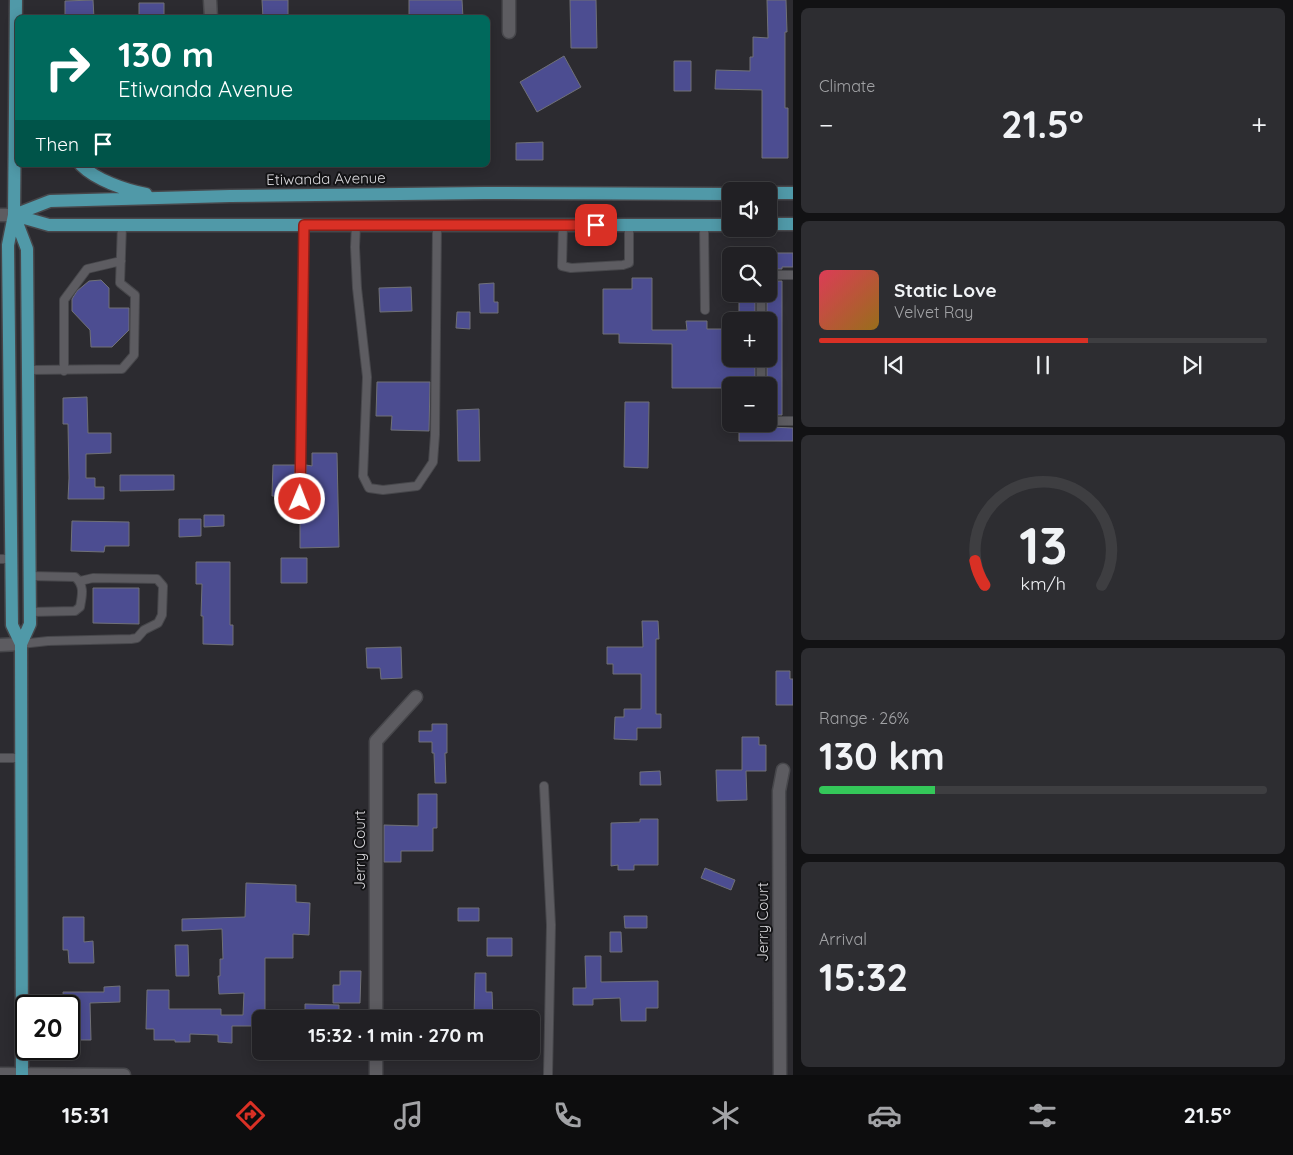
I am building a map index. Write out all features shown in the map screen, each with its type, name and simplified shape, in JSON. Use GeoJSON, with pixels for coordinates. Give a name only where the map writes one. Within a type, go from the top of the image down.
{"type":"FeatureCollection","features":[{"type":"Feature","properties":{"kind":"main road"},"geometry":{"type":"LineString","coordinates":[[16,3],[22,15]]}},
{"type":"Feature","properties":{"kind":"main road"},"geometry":{"type":"LineString","coordinates":[[15,109],[14,215],[8,245],[4,325],[6,559],[12,625],[21,644]]}},
{"type":"Feature","properties":{"kind":"main road"},"geometry":{"type":"LineString","coordinates":[[84,167],[99,178],[131,191],[165,198]]}},
{"type":"Feature","properties":{"kind":"main road","name":"Etiwanda Avenue"},"geometry":{"type":"LineString","coordinates":[[14,215],[50,201],[230,196],[484,193],[722,194]]}},
{"type":"Feature","properties":{"kind":"main road"},"geometry":{"type":"LineString","coordinates":[[777,193],[793,193]]}},
{"type":"Feature","properties":{"kind":"main road"},"geometry":{"type":"LineString","coordinates":[[14,215],[27,249],[30,624],[21,644],[22,1075]]}},
{"type":"Feature","properties":{"kind":"main road","name":"Etiwanda Avenue"},"geometry":{"type":"LineString","coordinates":[[14,215],[49,225],[722,225]]}},
{"type":"Feature","properties":{"kind":"main road"},"geometry":{"type":"LineString","coordinates":[[777,224],[793,224]]}},
{"type":"Feature","properties":{"kind":"street"},"geometry":{"type":"LineString","coordinates":[[210,0],[211,15]]}},
{"type":"Feature","properties":{"kind":"street"},"geometry":{"type":"LineString","coordinates":[[509,0],[509,32]]}},
{"type":"Feature","properties":{"kind":"street","name":"Etiwanda Avenue"},"geometry":{"type":"LineString","coordinates":[[0,215],[14,215]]}},
{"type":"Feature","properties":{"kind":"street"},"geometry":{"type":"LineString","coordinates":[[0,644],[21,644]]}},
{"type":"Feature","properties":{"kind":"street","name":"Jerry Court"},"geometry":{"type":"LineString","coordinates":[[376,1010],[376,740],[416,697]]}},
{"type":"Feature","properties":{"kind":"street","name":"Jerry Court"},"geometry":{"type":"LineString","coordinates":[[780,1075],[779,791],[783,770]]}},
{"type":"Feature","properties":{"kind":"street"},"geometry":{"type":"LineString","coordinates":[[376,1060],[376,1075]]}},
{"type":"Feature","properties":{"kind":"street"},"geometry":{"type":"LineString","coordinates":[[0,1074],[124,1075]]}},
{"type":"Feature","properties":{"kind":"lane"},"geometry":{"type":"LineString","coordinates":[[28,370],[122,369],[134,355],[135,295],[120,283],[122,225]]}},
{"type":"Feature","properties":{"kind":"lane"},"geometry":{"type":"LineString","coordinates":[[300,499],[304,225]]}},
{"type":"Feature","properties":{"kind":"lane"},"geometry":{"type":"LineString","coordinates":[[356,225],[357,288],[367,377],[363,476],[369,488],[383,490],[417,486],[433,462],[435,435],[437,225]]}},
{"type":"Feature","properties":{"kind":"lane"},"geometry":{"type":"LineString","coordinates":[[563,225],[562,266],[571,268],[629,263],[628,225]]}},
{"type":"Feature","properties":{"kind":"lane"},"geometry":{"type":"LineString","coordinates":[[704,225],[704,310]]}},
{"type":"Feature","properties":{"kind":"lane"},"geometry":{"type":"LineString","coordinates":[[64,371],[64,300],[87,269],[121,261]]}},
{"type":"Feature","properties":{"kind":"lane"},"geometry":{"type":"LineString","coordinates":[[777,275],[793,275]]}},
{"type":"Feature","properties":{"kind":"lane"},"geometry":{"type":"LineString","coordinates":[[777,422],[793,421]]}},
{"type":"Feature","properties":{"kind":"lane"},"geometry":{"type":"LineString","coordinates":[[29,576],[75,577],[80,581],[82,590],[80,607],[75,611],[30,612]]}},
{"type":"Feature","properties":{"kind":"lane"},"geometry":{"type":"LineString","coordinates":[[21,644],[48,641],[137,638],[144,630],[158,623],[162,615],[163,586],[157,579],[93,578],[80,581]]}},
{"type":"Feature","properties":{"kind":"lane"},"geometry":{"type":"LineString","coordinates":[[0,758],[22,758]]}},
{"type":"Feature","properties":{"kind":"lane"},"geometry":{"type":"LineString","coordinates":[[544,786],[551,925],[548,1075]]}},
{"type":"Feature","properties":{"kind":"building"},"geometry":{"type":"Polygon","coordinates":[[[93,0],[94,15],[65,15],[65,1],[93,0]]]}},
{"type":"Feature","properties":{"kind":"building"},"geometry":{"type":"Polygon","coordinates":[[[262,0],[288,0],[288,15],[263,15],[262,0]]]}},
{"type":"Feature","properties":{"kind":"building"},"geometry":{"type":"Polygon","coordinates":[[[409,0],[462,0],[463,15],[409,15],[409,0]]]}},
{"type":"Feature","properties":{"kind":"building"},"geometry":{"type":"Polygon","coordinates":[[[570,0],[596,0],[597,48],[571,48],[570,0]]]}},
{"type":"Feature","properties":{"kind":"building"},"geometry":{"type":"Polygon","coordinates":[[[767,0],[786,0],[785,108],[788,108],[788,158],[762,158],[762,90],[715,89],[716,70],[750,71],[750,57],[753,57],[753,37],[768,38],[767,0]]]}},
{"type":"Feature","properties":{"kind":"building"},"geometry":{"type":"Polygon","coordinates":[[[139,3],[164,3],[164,15],[139,15],[139,3]]]}},
{"type":"Feature","properties":{"kind":"building"},"geometry":{"type":"Polygon","coordinates":[[[564,56],[581,87],[537,112],[520,82],[564,56]]]}},
{"type":"Feature","properties":{"kind":"building"},"geometry":{"type":"Polygon","coordinates":[[[674,61],[691,61],[691,91],[674,91],[674,61]]]}},
{"type":"Feature","properties":{"kind":"building"},"geometry":{"type":"Polygon","coordinates":[[[543,142],[543,160],[516,160],[516,143],[543,142]]]}},
{"type":"Feature","properties":{"kind":"building"},"geometry":{"type":"Polygon","coordinates":[[[777,253],[793,253],[793,267],[782,267],[782,269],[777,269],[777,253]]]}},
{"type":"Feature","properties":{"kind":"building"},"geometry":{"type":"Polygon","coordinates":[[[632,278],[652,278],[652,330],[687,330],[686,321],[707,321],[707,329],[722,329],[722,367],[755,367],[755,377],[722,377],[722,388],[672,388],[672,344],[619,343],[619,334],[603,334],[603,289],[632,289],[632,278]]]}},
{"type":"Feature","properties":{"kind":"building"},"geometry":{"type":"Polygon","coordinates":[[[101,280],[109,288],[109,308],[129,308],[129,330],[112,347],[91,347],[90,330],[72,311],[72,299],[77,291],[89,281],[101,280]]]}},
{"type":"Feature","properties":{"kind":"building"},"geometry":{"type":"Polygon","coordinates":[[[777,281],[782,281],[782,415],[777,415],[777,377],[767,377],[767,367],[777,367],[777,312],[767,312],[767,302],[777,302],[777,281]]]}},
{"type":"Feature","properties":{"kind":"building"},"geometry":{"type":"Polygon","coordinates":[[[494,283],[494,302],[498,302],[498,313],[480,313],[479,284],[494,283]]]}},
{"type":"Feature","properties":{"kind":"building"},"geometry":{"type":"Polygon","coordinates":[[[411,287],[412,311],[380,312],[379,288],[411,287]]]}},
{"type":"Feature","properties":{"kind":"building"},"geometry":{"type":"Polygon","coordinates":[[[739,302],[755,302],[755,312],[739,312],[739,302]]]}},
{"type":"Feature","properties":{"kind":"building"},"geometry":{"type":"Polygon","coordinates":[[[457,312],[470,312],[470,329],[456,328],[457,312]]]}},
{"type":"Feature","properties":{"kind":"building"},"geometry":{"type":"Polygon","coordinates":[[[377,382],[430,382],[429,431],[391,430],[392,416],[376,416],[377,382]]]}},
{"type":"Feature","properties":{"kind":"building"},"geometry":{"type":"Polygon","coordinates":[[[87,397],[88,433],[111,433],[111,453],[86,454],[86,478],[95,478],[95,487],[104,487],[104,499],[68,499],[68,424],[63,424],[63,398],[87,397]]]}},
{"type":"Feature","properties":{"kind":"building"},"geometry":{"type":"Polygon","coordinates":[[[625,402],[649,402],[648,468],[624,467],[625,402]]]}},
{"type":"Feature","properties":{"kind":"building"},"geometry":{"type":"Polygon","coordinates":[[[479,409],[480,461],[458,461],[457,410],[479,409]]]}},
{"type":"Feature","properties":{"kind":"building"},"geometry":{"type":"Polygon","coordinates":[[[777,427],[793,428],[793,441],[739,441],[739,432],[777,432],[777,427]]]}},
{"type":"Feature","properties":{"kind":"building"},"geometry":{"type":"Polygon","coordinates":[[[312,453],[337,453],[339,547],[300,548],[300,505],[306,500],[306,465],[312,466],[312,453]]]}},
{"type":"Feature","properties":{"kind":"building"},"geometry":{"type":"Polygon","coordinates":[[[273,465],[295,465],[294,497],[272,496],[273,465]]]}},
{"type":"Feature","properties":{"kind":"building"},"geometry":{"type":"Polygon","coordinates":[[[120,475],[174,475],[174,490],[120,491],[120,475]]]}},
{"type":"Feature","properties":{"kind":"building"},"geometry":{"type":"Polygon","coordinates":[[[204,515],[224,515],[224,526],[204,527],[204,515]]]}},
{"type":"Feature","properties":{"kind":"building"},"geometry":{"type":"Polygon","coordinates":[[[179,519],[201,519],[201,536],[179,537],[179,519]]]}},
{"type":"Feature","properties":{"kind":"building"},"geometry":{"type":"Polygon","coordinates":[[[72,521],[129,522],[129,546],[105,546],[104,552],[71,551],[72,521]]]}},
{"type":"Feature","properties":{"kind":"building"},"geometry":{"type":"Polygon","coordinates":[[[281,558],[307,558],[307,583],[281,583],[281,558]]]}},
{"type":"Feature","properties":{"kind":"building"},"geometry":{"type":"Polygon","coordinates":[[[196,562],[230,562],[230,625],[233,625],[233,645],[203,644],[203,616],[201,616],[202,584],[196,584],[196,562]]]}},
{"type":"Feature","properties":{"kind":"building"},"geometry":{"type":"Polygon","coordinates":[[[93,588],[139,588],[139,624],[93,623],[93,588]]]}},
{"type":"Feature","properties":{"kind":"building"},"geometry":{"type":"Polygon","coordinates":[[[642,621],[658,621],[659,639],[656,639],[656,714],[661,714],[661,728],[637,728],[637,740],[614,739],[615,717],[624,717],[624,709],[641,709],[641,674],[613,674],[613,664],[607,664],[607,647],[643,647],[642,621]]]}},
{"type":"Feature","properties":{"kind":"building"},"geometry":{"type":"Polygon","coordinates":[[[401,647],[402,678],[381,679],[380,668],[367,668],[366,648],[401,647]]]}},
{"type":"Feature","properties":{"kind":"building"},"geometry":{"type":"Polygon","coordinates":[[[776,671],[790,671],[790,679],[793,679],[793,705],[776,705],[776,671]]]}},
{"type":"Feature","properties":{"kind":"building"},"geometry":{"type":"Polygon","coordinates":[[[432,724],[447,724],[447,753],[445,753],[446,783],[435,783],[432,742],[419,742],[419,731],[432,731],[432,724]]]}},
{"type":"Feature","properties":{"kind":"building"},"geometry":{"type":"Polygon","coordinates":[[[742,737],[759,737],[759,745],[766,745],[766,771],[746,771],[747,800],[717,801],[716,770],[742,770],[742,737]]]}},
{"type":"Feature","properties":{"kind":"building"},"geometry":{"type":"Polygon","coordinates":[[[660,771],[661,785],[640,785],[640,772],[660,771]]]}},
{"type":"Feature","properties":{"kind":"building"},"geometry":{"type":"Polygon","coordinates":[[[418,794],[437,794],[437,828],[433,828],[433,851],[401,851],[401,862],[384,862],[384,825],[418,826],[418,794]]]}},
{"type":"Feature","properties":{"kind":"building"},"geometry":{"type":"Polygon","coordinates":[[[640,819],[658,819],[658,865],[634,865],[634,870],[618,870],[618,865],[611,866],[611,823],[640,822],[640,819]]]}},
{"type":"Feature","properties":{"kind":"building"},"geometry":{"type":"Polygon","coordinates":[[[705,868],[735,880],[731,890],[701,878],[705,868]]]}},
{"type":"Feature","properties":{"kind":"building"},"geometry":{"type":"Polygon","coordinates":[[[246,883],[296,885],[296,902],[310,903],[309,935],[293,934],[293,958],[265,958],[265,1010],[252,1010],[252,1026],[232,1026],[232,1043],[218,1042],[218,1035],[190,1034],[190,1042],[154,1040],[154,1029],[146,1029],[147,990],[169,990],[169,1009],[221,1009],[221,1015],[243,1015],[244,993],[219,994],[218,976],[220,976],[220,959],[223,959],[222,929],[182,931],[182,919],[245,917],[246,883]]]}},
{"type":"Feature","properties":{"kind":"building"},"geometry":{"type":"Polygon","coordinates":[[[458,908],[479,908],[479,921],[458,921],[458,908]]]}},
{"type":"Feature","properties":{"kind":"building"},"geometry":{"type":"Polygon","coordinates":[[[624,916],[647,916],[647,928],[625,928],[624,916]]]}},
{"type":"Feature","properties":{"kind":"building"},"geometry":{"type":"Polygon","coordinates":[[[63,917],[84,917],[84,942],[93,941],[94,963],[69,963],[68,950],[63,950],[63,917]]]}},
{"type":"Feature","properties":{"kind":"building"},"geometry":{"type":"Polygon","coordinates":[[[610,932],[621,932],[622,952],[610,952],[610,932]]]}},
{"type":"Feature","properties":{"kind":"building"},"geometry":{"type":"Polygon","coordinates":[[[487,938],[512,938],[512,956],[487,956],[487,938]]]}},
{"type":"Feature","properties":{"kind":"building"},"geometry":{"type":"Polygon","coordinates":[[[175,945],[188,945],[189,976],[176,976],[175,945]]]}},
{"type":"Feature","properties":{"kind":"building"},"geometry":{"type":"Polygon","coordinates":[[[585,956],[601,956],[601,982],[658,981],[658,1008],[646,1008],[646,1021],[621,1021],[620,998],[593,999],[593,1005],[573,1005],[573,988],[586,988],[585,956]]]}},
{"type":"Feature","properties":{"kind":"building"},"geometry":{"type":"Polygon","coordinates":[[[340,971],[361,971],[360,1003],[333,1003],[333,985],[340,985],[340,971]]]}},
{"type":"Feature","properties":{"kind":"building"},"geometry":{"type":"Polygon","coordinates":[[[475,973],[486,973],[486,992],[492,992],[493,1010],[474,1010],[475,973]]]}},
{"type":"Feature","properties":{"kind":"building"},"geometry":{"type":"Polygon","coordinates":[[[120,986],[120,1002],[90,1003],[91,1040],[80,1040],[80,995],[63,995],[63,992],[104,992],[104,987],[120,986]]]}},
{"type":"Feature","properties":{"kind":"building"},"geometry":{"type":"Polygon","coordinates":[[[305,1004],[339,1005],[339,1010],[305,1010],[305,1004]]]}},
{"type":"Feature","properties":{"kind":"route"},"geometry":{"type":"LineString","coordinates":[[300,499],[304,225],[596,225]]}}]}
